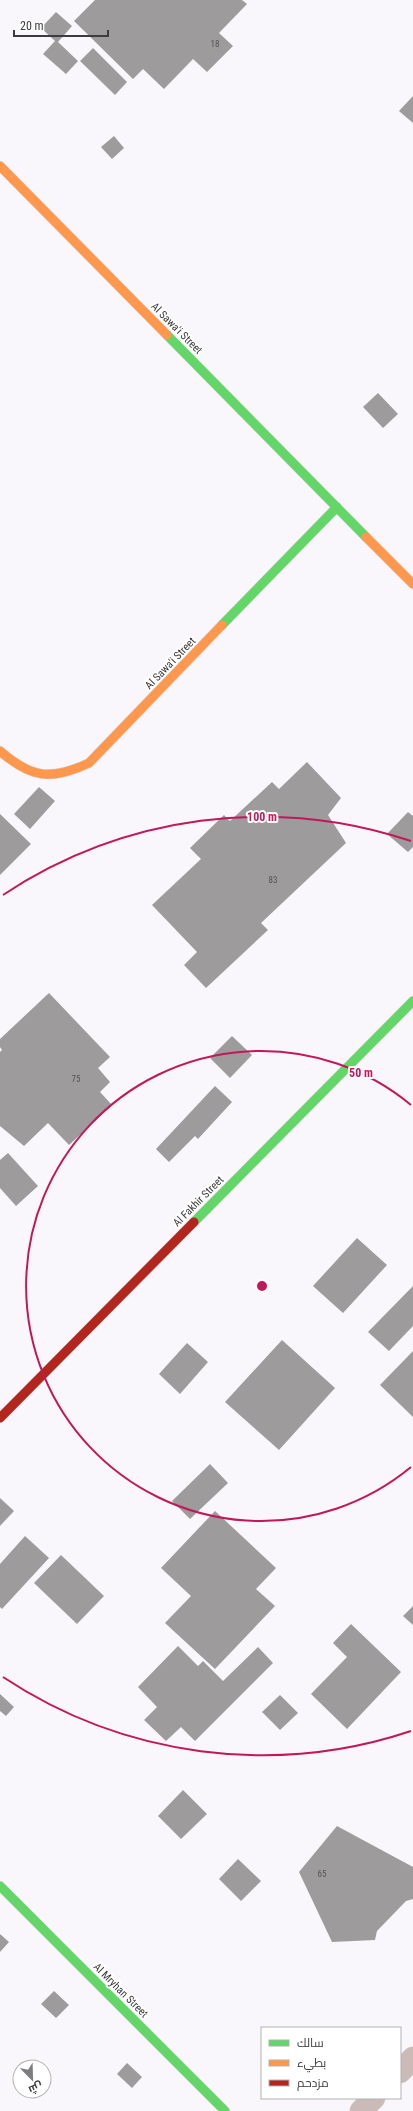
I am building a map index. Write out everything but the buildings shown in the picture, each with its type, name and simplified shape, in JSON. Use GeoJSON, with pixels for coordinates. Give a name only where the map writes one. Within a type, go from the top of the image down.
{"type":"FeatureCollection","features":[{"type":"Feature","properties":{"kind":"street","name":"Al Sawa'i Street"},"geometry":{"type":"LineString","coordinates":[[0,166],[413,584]]}},
{"type":"Feature","properties":{"kind":"street","name":"Al Sawa'i Street"},"geometry":{"type":"LineString","coordinates":[[0,751],[10,761],[28,772],[49,776],[70,773],[89,763],[337,508]]}},
{"type":"Feature","properties":{"kind":"street","name":"Al Fakhir Street"},"geometry":{"type":"LineString","coordinates":[[0,1418],[413,1001]]}},
{"type":"Feature","properties":{"kind":"street","name":"Al Mryhan Street"},"geometry":{"type":"LineString","coordinates":[[0,1886],[225,2111]]}},
{"type":"Feature","properties":{"kind":"street"},"geometry":{"type":"LineString","coordinates":[[401,2071],[413,2058]]}},
{"type":"Feature","properties":{"kind":"street"},"geometry":{"type":"LineString","coordinates":[[361,2111],[373,2099]]}},
{"type":"Feature","properties":{"kind":"traffic: fast"},"geometry":{"type":"LineString","coordinates":[[167,335],[366,537]]}},
{"type":"Feature","properties":{"kind":"traffic: fast"},"geometry":{"type":"LineString","coordinates":[[222,625],[337,507]]}},
{"type":"Feature","properties":{"kind":"traffic: fast"},"geometry":{"type":"LineString","coordinates":[[194,1222],[413,1001]]}},
{"type":"Feature","properties":{"kind":"traffic: fast"},"geometry":{"type":"LineString","coordinates":[[0,1886],[225,2111]]}},
{"type":"Feature","properties":{"kind":"traffic: slow"},"geometry":{"type":"LineString","coordinates":[[0,166],[167,335]]}},
{"type":"Feature","properties":{"kind":"traffic: slow"},"geometry":{"type":"LineString","coordinates":[[366,537],[413,584]]}},
{"type":"Feature","properties":{"kind":"traffic: slow"},"geometry":{"type":"LineString","coordinates":[[0,751],[22,767],[42,774],[63,773],[89,763],[222,625]]}},
{"type":"Feature","properties":{"kind":"traffic: jam"},"geometry":{"type":"LineString","coordinates":[[0,1418],[194,1222]]}}]}
